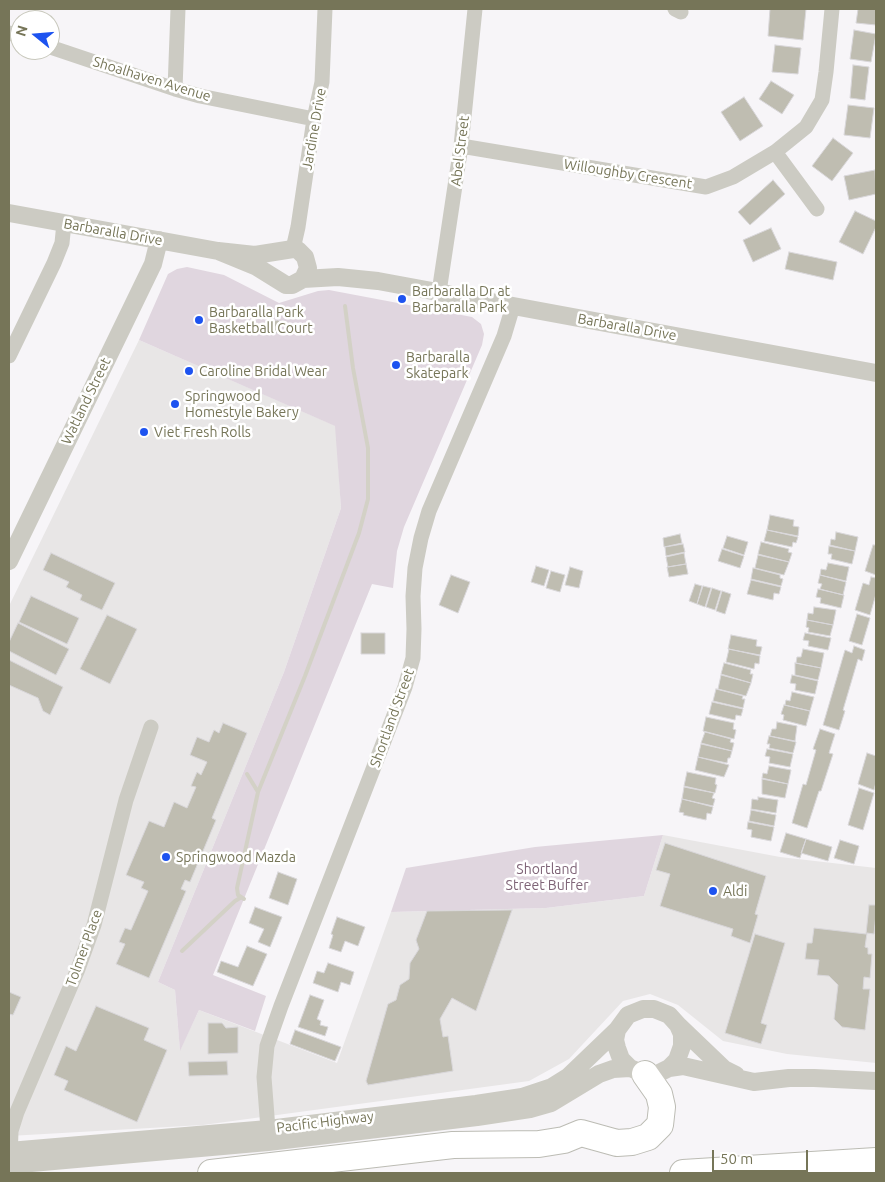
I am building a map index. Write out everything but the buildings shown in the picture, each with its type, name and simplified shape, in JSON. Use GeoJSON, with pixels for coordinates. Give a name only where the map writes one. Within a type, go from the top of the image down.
{"type":"FeatureCollection","features":[{"type":"Feature","properties":{"kind":"highway"},"geometry":{"type":"LineString","coordinates":[[211,1173],[453,1145],[539,1144],[564,1140],[581,1133],[617,1143],[632,1142],[648,1137],[660,1125],[662,1107],[659,1094],[648,1070]]}},
{"type":"Feature","properties":{"kind":"highway"},"geometry":{"type":"LineString","coordinates":[[683,1173],[876,1161]]}},
{"type":"Feature","properties":{"kind":"street"},"geometry":{"type":"LineString","coordinates":[[175,89],[178,9]]}},
{"type":"Feature","properties":{"kind":"street","name":"Jardine Drive"},"geometry":{"type":"LineString","coordinates":[[286,250],[298,227],[314,119],[322,82],[325,9]]}},
{"type":"Feature","properties":{"kind":"street","name":"Abel Street"},"geometry":{"type":"LineString","coordinates":[[439,292],[461,146],[476,9]]}},
{"type":"Feature","properties":{"kind":"street","name":"Willoughby Crescent"},"geometry":{"type":"LineString","coordinates":[[461,146],[706,187],[733,177],[775,152],[806,127],[822,100],[832,9]]}},
{"type":"Feature","properties":{"kind":"street","name":"Shoalhaven Avenue"},"geometry":{"type":"LineString","coordinates":[[60,49],[200,96],[314,119]]}},
{"type":"Feature","properties":{"kind":"street"},"geometry":{"type":"LineString","coordinates":[[775,152],[817,209]]}},
{"type":"Feature","properties":{"kind":"street","name":"Barbaralla Drive"},"geometry":{"type":"LineString","coordinates":[[9,213],[218,251],[255,255],[286,250],[302,253],[307,262],[378,281]]}},
{"type":"Feature","properties":{"kind":"street"},"geometry":{"type":"LineString","coordinates":[[9,356],[54,263],[62,243],[64,222]]}},
{"type":"Feature","properties":{"kind":"street","name":"Watland Street"},"geometry":{"type":"LineString","coordinates":[[9,561],[153,264],[159,240]]}},
{"type":"Feature","properties":{"kind":"street"},"geometry":{"type":"LineString","coordinates":[[275,278],[271,267],[274,256],[286,250]]}},
{"type":"Feature","properties":{"kind":"street","name":"Barbaralla Drive"},"geometry":{"type":"LineString","coordinates":[[218,251],[257,267],[280,282],[292,285],[303,279],[338,277],[378,281],[876,373]]}},
{"type":"Feature","properties":{"kind":"street"},"geometry":{"type":"LineString","coordinates":[[303,279],[307,274],[307,262]]}},
{"type":"Feature","properties":{"kind":"street","name":"Shortland Street"},"geometry":{"type":"LineString","coordinates":[[268,1128],[264,1077],[267,1046],[405,688],[413,658],[413,596],[415,568],[421,538],[429,511],[504,336],[512,306]]}},
{"type":"Feature","properties":{"kind":"street","name":"Tolmer Place"},"geometry":{"type":"LineString","coordinates":[[9,1158],[11,1131],[17,1112],[78,969],[94,925],[126,800],[151,726]]}},
{"type":"Feature","properties":{"kind":"street"},"geometry":{"type":"LineString","coordinates":[[678,1025],[682,1034],[682,1046],[677,1060],[648,1070],[621,1059],[615,1040],[617,1030],[628,1015],[643,1009],[654,1008],[669,1014],[724,1069],[745,1081]]}},
{"type":"Feature","properties":{"kind":"street","name":"Pacific Highway"},"geometry":{"type":"LineString","coordinates":[[9,1158],[476,1104],[522,1097],[552,1087],[568,1077],[617,1030]]}},
{"type":"Feature","properties":{"kind":"street","name":"Pacific Highway"},"geometry":{"type":"LineString","coordinates":[[9,1158],[268,1142],[504,1113],[551,1103],[599,1074],[613,1070],[648,1070],[683,1066],[754,1082],[789,1078],[876,1081]]}},
{"type":"Feature","properties":{"kind":"shaded area"},"geometry":{"type":"Polygon","coordinates":[[[139,340],[336,426],[341,508],[284,672],[158,982],[175,990],[180,1050],[199,1010],[337,1063],[391,912],[546,908],[644,896],[663,835],[780,857],[876,868],[876,1063],[787,1054],[723,1041],[678,1005],[650,994],[623,1001],[569,1059],[529,1081],[203,1125],[9,1136],[9,606],[139,340]]]}},
{"type":"Feature","properties":{"kind":"green space"},"geometry":{"type":"Polygon","coordinates":[[[187,267],[224,275],[279,303],[318,291],[329,290],[472,317],[481,324],[484,334],[482,345],[404,527],[397,551],[393,588],[372,584],[213,975],[266,996],[255,1031],[199,1010],[180,1051],[175,990],[158,982],[284,672],[341,508],[335,426],[139,340],[168,274],[177,269],[187,267]]]}},
{"type":"Feature","properties":{"kind":"green space","name":"Shortland Street Buffer"},"geometry":{"type":"Polygon","coordinates":[[[663,835],[644,896],[546,908],[391,912],[406,868],[535,847],[663,835]]]}},
{"type":"Feature","properties":{"kind":"waterway"},"geometry":{"type":"LineString","coordinates":[[244,899],[238,895],[237,888],[258,792],[305,676],[359,533],[368,499],[368,448],[353,368],[345,306]]}},
{"type":"Feature","properties":{"kind":"waterway"},"geometry":{"type":"LineString","coordinates":[[247,774],[258,792]]}},
{"type":"Feature","properties":{"kind":"waterway"},"geometry":{"type":"LineString","coordinates":[[182,951],[240,898]]}},
{"type":"Feature","properties":{"kind":"place","name":"Barbaralla Dr at Barbaralla Park"},"geometry":{"type":"Point","coordinates":[402,299]}},
{"type":"Feature","properties":{"kind":"place","name":"Barbaralla Park Basketball Court"},"geometry":{"type":"Point","coordinates":[199,320]}},
{"type":"Feature","properties":{"kind":"place","name":"Barbaralla Skatepark"},"geometry":{"type":"Point","coordinates":[396,365]}},
{"type":"Feature","properties":{"kind":"place","name":"Caroline Bridal Wear"},"geometry":{"type":"Point","coordinates":[189,371]}},
{"type":"Feature","properties":{"kind":"place","name":"Springwood Homestyle Bakery"},"geometry":{"type":"Point","coordinates":[175,404]}},
{"type":"Feature","properties":{"kind":"place","name":"Viet Fresh Rolls"},"geometry":{"type":"Point","coordinates":[144,432]}},
{"type":"Feature","properties":{"kind":"place","name":"Springwood Mazda"},"geometry":{"type":"Point","coordinates":[166,857]}},
{"type":"Feature","properties":{"kind":"place","name":"Aldi"},"geometry":{"type":"Point","coordinates":[713,891]}}]}
